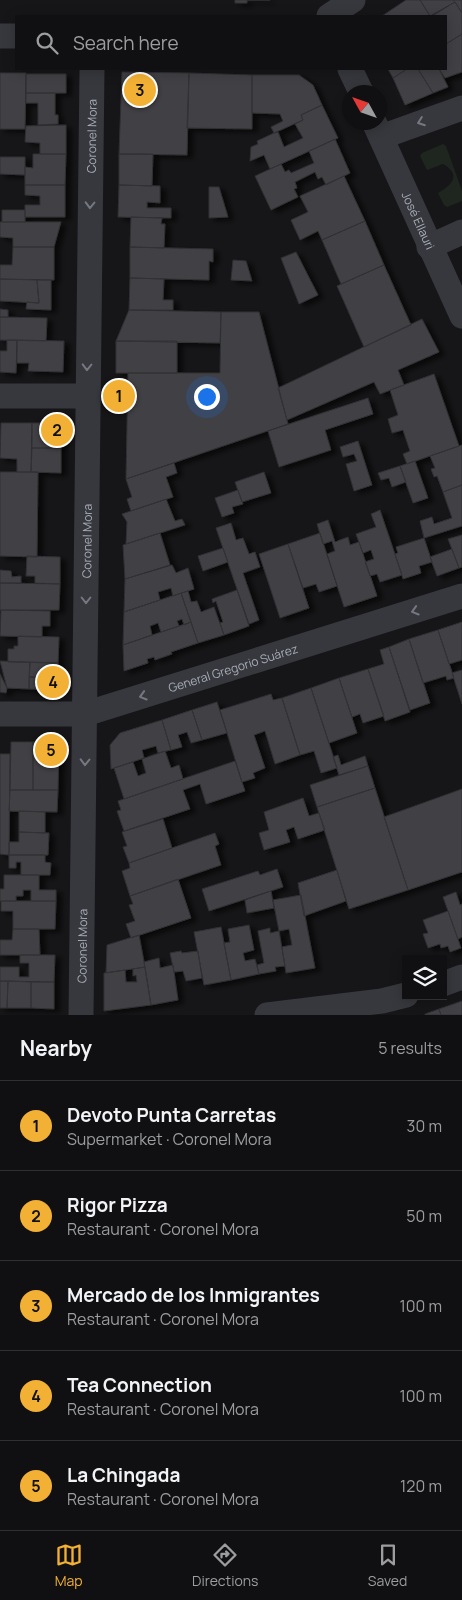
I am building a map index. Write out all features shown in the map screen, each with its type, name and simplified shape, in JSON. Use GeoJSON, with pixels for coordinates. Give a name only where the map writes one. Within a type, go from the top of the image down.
{"type":"FeatureCollection","features":[{"type":"Feature","properties":{"kind":"street"},"geometry":{"type":"LineString","coordinates":[[318,0],[327,15]]}},
{"type":"Feature","properties":{"kind":"street"},"geometry":{"type":"LineString","coordinates":[[330,15],[353,0]]}},
{"type":"Feature","properties":{"kind":"street"},"geometry":{"type":"LineString","coordinates":[[0,36],[15,36]]}},
{"type":"Feature","properties":{"kind":"street","name":"Coronel Mora"},"geometry":{"type":"LineString","coordinates":[[81,1015],[86,714],[87,396],[92,70]]}},
{"type":"Feature","properties":{"kind":"street"},"geometry":{"type":"LineString","coordinates":[[350,70],[358,85]]}},
{"type":"Feature","properties":{"kind":"street"},"geometry":{"type":"LineString","coordinates":[[387,128],[462,108]]}},
{"type":"Feature","properties":{"kind":"street","name":"José Ellauri"},"geometry":{"type":"LineString","coordinates":[[378,130],[429,247],[462,316]]}},
{"type":"Feature","properties":{"kind":"street"},"geometry":{"type":"LineString","coordinates":[[429,247],[462,232]]}},
{"type":"Feature","properties":{"kind":"street"},"geometry":{"type":"LineString","coordinates":[[0,396],[87,396]]}},
{"type":"Feature","properties":{"kind":"street","name":"General Gregorio Suárez"},"geometry":{"type":"LineString","coordinates":[[0,714],[86,714],[462,596]]}},
{"type":"Feature","properties":{"kind":"street"},"geometry":{"type":"LineString","coordinates":[[447,983],[462,977]]}},
{"type":"Feature","properties":{"kind":"street"},"geometry":{"type":"LineString","coordinates":[[267,1015],[382,1008],[402,997]]}},
{"type":"Feature","properties":{"kind":"shaded area"},"geometry":{"type":"Polygon","coordinates":[[[443,144],[446,146],[462,191],[462,201],[447,207],[438,193],[453,180],[452,172],[443,164],[427,170],[420,156],[422,153],[443,144]]]}},
{"type":"Feature","properties":{"kind":"building"},"geometry":{"type":"Polygon","coordinates":[[[235,0],[247,0],[247,3],[235,3],[235,0]]]}},
{"type":"Feature","properties":{"kind":"building"},"geometry":{"type":"Polygon","coordinates":[[[406,0],[420,0],[429,15],[384,15],[406,0]]]}},
{"type":"Feature","properties":{"kind":"building"},"geometry":{"type":"Polygon","coordinates":[[[420,0],[453,0],[455,2],[432,15],[429,15],[420,0]]]}},
{"type":"Feature","properties":{"kind":"building"},"geometry":{"type":"Polygon","coordinates":[[[453,0],[462,0],[462,13],[455,2],[453,0]]]}},
{"type":"Feature","properties":{"kind":"building"},"geometry":{"type":"Polygon","coordinates":[[[455,2],[462,13],[462,34],[447,43],[447,15],[434,15],[455,2]]]}},
{"type":"Feature","properties":{"kind":"building"},"geometry":{"type":"Polygon","coordinates":[[[462,34],[462,72],[445,78],[440,70],[447,70],[447,43],[462,34]]]}},
{"type":"Feature","properties":{"kind":"building"},"geometry":{"type":"Polygon","coordinates":[[[389,70],[405,70],[393,78],[389,70]]]}},
{"type":"Feature","properties":{"kind":"building"},"geometry":{"type":"Polygon","coordinates":[[[405,70],[419,70],[433,93],[405,105],[393,78],[405,70]]]}},
{"type":"Feature","properties":{"kind":"building"},"geometry":{"type":"Polygon","coordinates":[[[419,70],[440,70],[448,87],[433,93],[419,70]]]}},
{"type":"Feature","properties":{"kind":"building"},"geometry":{"type":"Polygon","coordinates":[[[122,72],[189,73],[187,155],[119,154],[122,72]]]}},
{"type":"Feature","properties":{"kind":"building"},"geometry":{"type":"Polygon","coordinates":[[[0,73],[26,73],[25,129],[0,129],[0,73]]]}},
{"type":"Feature","properties":{"kind":"building"},"geometry":{"type":"Polygon","coordinates":[[[189,73],[252,75],[252,129],[187,128],[189,73]]]}},
{"type":"Feature","properties":{"kind":"building"},"geometry":{"type":"Polygon","coordinates":[[[26,74],[66,74],[66,93],[26,93],[26,74]]]}},
{"type":"Feature","properties":{"kind":"building"},"geometry":{"type":"Polygon","coordinates":[[[252,75],[299,75],[313,85],[322,105],[301,115],[303,120],[274,133],[271,127],[283,121],[280,114],[252,113],[252,75]]]}},
{"type":"Feature","properties":{"kind":"building"},"geometry":{"type":"Polygon","coordinates":[[[26,93],[55,93],[55,115],[58,115],[58,124],[38,125],[38,103],[26,103],[26,93]]]}},
{"type":"Feature","properties":{"kind":"building"},"geometry":{"type":"Polygon","coordinates":[[[322,105],[338,138],[270,169],[264,155],[250,161],[251,147],[258,144],[257,141],[274,133],[278,132],[284,147],[303,138],[295,124],[303,120],[301,115],[322,105]]]}},
{"type":"Feature","properties":{"kind":"building"},"geometry":{"type":"Polygon","coordinates":[[[66,125],[66,154],[40,154],[40,143],[25,142],[26,126],[66,125]]]}},
{"type":"Feature","properties":{"kind":"building"},"geometry":{"type":"Polygon","coordinates":[[[335,139],[350,173],[326,185],[322,177],[318,179],[315,172],[295,182],[297,188],[294,189],[298,197],[271,210],[255,176],[281,164],[285,172],[289,170],[291,173],[314,163],[309,151],[335,139]]]}},
{"type":"Feature","properties":{"kind":"building"},"geometry":{"type":"Polygon","coordinates":[[[33,154],[66,154],[65,185],[25,185],[25,167],[33,168],[33,154]]]}},
{"type":"Feature","properties":{"kind":"building"},"geometry":{"type":"Polygon","coordinates":[[[119,154],[153,154],[152,186],[119,185],[119,154]]]}},
{"type":"Feature","properties":{"kind":"building"},"geometry":{"type":"Polygon","coordinates":[[[0,157],[25,157],[25,175],[0,174],[0,157]]]}},
{"type":"Feature","properties":{"kind":"building"},"geometry":{"type":"Polygon","coordinates":[[[344,176],[365,221],[322,240],[318,231],[300,240],[291,220],[308,212],[300,196],[344,176]]]}},
{"type":"Feature","properties":{"kind":"building"},"geometry":{"type":"Polygon","coordinates":[[[25,185],[65,185],[65,217],[25,217],[25,205],[40,205],[40,196],[25,195],[25,185]]]}},
{"type":"Feature","properties":{"kind":"building"},"geometry":{"type":"Polygon","coordinates":[[[119,185],[160,186],[160,203],[147,202],[147,208],[171,208],[171,218],[118,217],[119,185]]]}},
{"type":"Feature","properties":{"kind":"building"},"geometry":{"type":"Polygon","coordinates":[[[209,187],[219,187],[228,217],[209,218],[209,187]]]}},
{"type":"Feature","properties":{"kind":"building"},"geometry":{"type":"Polygon","coordinates":[[[2,210],[25,210],[25,222],[2,222],[2,210]]]}},
{"type":"Feature","properties":{"kind":"building"},"geometry":{"type":"Polygon","coordinates":[[[131,217],[162,218],[161,224],[165,224],[164,248],[130,247],[131,217]]]}},
{"type":"Feature","properties":{"kind":"building"},"geometry":{"type":"Polygon","coordinates":[[[365,221],[384,265],[341,284],[322,240],[365,221]]]}},
{"type":"Feature","properties":{"kind":"building"},"geometry":{"type":"Polygon","coordinates":[[[0,222],[61,222],[54,247],[13,247],[13,238],[0,237],[0,222]]]}},
{"type":"Feature","properties":{"kind":"building"},"geometry":{"type":"Polygon","coordinates":[[[13,247],[54,247],[54,280],[0,279],[0,265],[12,265],[13,247]]]}},
{"type":"Feature","properties":{"kind":"building"},"geometry":{"type":"Polygon","coordinates":[[[130,247],[213,249],[213,262],[209,261],[209,280],[130,278],[130,247]]]}},
{"type":"Feature","properties":{"kind":"building"},"geometry":{"type":"Polygon","coordinates":[[[296,252],[318,295],[299,304],[281,258],[296,252]]]}},
{"type":"Feature","properties":{"kind":"building"},"geometry":{"type":"Polygon","coordinates":[[[233,260],[246,261],[252,281],[231,280],[233,260]]]}},
{"type":"Feature","properties":{"kind":"building"},"geometry":{"type":"Polygon","coordinates":[[[384,265],[411,325],[364,347],[337,286],[384,265]]]}},
{"type":"Feature","properties":{"kind":"building"},"geometry":{"type":"Polygon","coordinates":[[[130,278],[164,279],[163,300],[173,300],[173,310],[129,310],[130,278]]]}},
{"type":"Feature","properties":{"kind":"building"},"geometry":{"type":"Polygon","coordinates":[[[0,279],[37,280],[39,303],[0,301],[0,279]]]}},
{"type":"Feature","properties":{"kind":"building"},"geometry":{"type":"Polygon","coordinates":[[[37,280],[51,280],[51,310],[26,309],[27,302],[39,303],[37,280]]]}},
{"type":"Feature","properties":{"kind":"building"},"geometry":{"type":"Polygon","coordinates":[[[0,309],[8,310],[8,317],[0,317],[0,309]]]}},
{"type":"Feature","properties":{"kind":"building"},"geometry":{"type":"Polygon","coordinates":[[[129,310],[221,312],[220,343],[116,341],[129,310]]]}},
{"type":"Feature","properties":{"kind":"building"},"geometry":{"type":"Polygon","coordinates":[[[221,312],[259,312],[288,424],[126,479],[128,373],[220,373],[221,312]]]}},
{"type":"Feature","properties":{"kind":"building"},"geometry":{"type":"Polygon","coordinates":[[[0,317],[47,318],[46,341],[0,340],[0,317]]]}},
{"type":"Feature","properties":{"kind":"building"},"geometry":{"type":"Polygon","coordinates":[[[422,319],[439,352],[398,370],[404,385],[380,394],[374,382],[287,420],[278,388],[422,319]]]}},
{"type":"Feature","properties":{"kind":"building"},"geometry":{"type":"Polygon","coordinates":[[[7,340],[17,340],[16,373],[0,372],[0,351],[7,351],[7,340]]]}},
{"type":"Feature","properties":{"kind":"building"},"geometry":{"type":"Polygon","coordinates":[[[17,340],[64,341],[63,372],[28,371],[29,363],[17,363],[17,340]]]}},
{"type":"Feature","properties":{"kind":"building"},"geometry":{"type":"Polygon","coordinates":[[[116,341],[177,341],[177,373],[116,373],[116,341]]]}},
{"type":"Feature","properties":{"kind":"building"},"geometry":{"type":"Polygon","coordinates":[[[434,374],[459,446],[407,464],[403,454],[410,451],[403,430],[392,433],[388,419],[398,415],[390,390],[434,374]]]}},
{"type":"Feature","properties":{"kind":"building"},"geometry":{"type":"Polygon","coordinates":[[[368,398],[373,414],[325,430],[331,450],[279,467],[268,431],[368,398]]]}},
{"type":"Feature","properties":{"kind":"building"},"geometry":{"type":"Polygon","coordinates":[[[1,423],[32,423],[31,472],[17,472],[17,459],[0,458],[1,423]]]}},
{"type":"Feature","properties":{"kind":"building"},"geometry":{"type":"Polygon","coordinates":[[[32,423],[62,423],[61,448],[32,448],[32,423]]]}},
{"type":"Feature","properties":{"kind":"building"},"geometry":{"type":"Polygon","coordinates":[[[358,441],[372,485],[354,491],[346,464],[357,461],[354,454],[343,457],[340,447],[358,441]]]}},
{"type":"Feature","properties":{"kind":"building"},"geometry":{"type":"Polygon","coordinates":[[[462,445],[462,485],[443,492],[437,476],[434,477],[431,469],[435,468],[430,456],[462,445]]]}},
{"type":"Feature","properties":{"kind":"building"},"geometry":{"type":"Polygon","coordinates":[[[32,448],[61,448],[61,473],[31,472],[32,448]]]}},
{"type":"Feature","properties":{"kind":"building"},"geometry":{"type":"Polygon","coordinates":[[[415,461],[428,498],[413,503],[400,466],[415,461]]]}},
{"type":"Feature","properties":{"kind":"building"},"geometry":{"type":"Polygon","coordinates":[[[174,463],[177,473],[166,477],[173,497],[131,511],[127,499],[132,497],[126,479],[174,463]]]}},
{"type":"Feature","properties":{"kind":"building"},"geometry":{"type":"Polygon","coordinates":[[[400,466],[406,482],[392,487],[389,478],[381,480],[378,473],[400,466]]]}},
{"type":"Feature","properties":{"kind":"building"},"geometry":{"type":"Polygon","coordinates":[[[0,472],[38,472],[37,557],[0,556],[0,472]]]}},
{"type":"Feature","properties":{"kind":"building"},"geometry":{"type":"Polygon","coordinates":[[[264,472],[271,493],[242,502],[235,482],[264,472]]]}},
{"type":"Feature","properties":{"kind":"building"},"geometry":{"type":"Polygon","coordinates":[[[462,485],[462,526],[424,538],[420,521],[432,517],[434,524],[452,518],[443,492],[462,485]]]}},
{"type":"Feature","properties":{"kind":"building"},"geometry":{"type":"Polygon","coordinates":[[[238,490],[243,504],[232,507],[234,513],[222,517],[215,498],[238,490]]]}},
{"type":"Feature","properties":{"kind":"building"},"geometry":{"type":"Polygon","coordinates":[[[166,499],[175,521],[182,519],[185,525],[126,544],[127,522],[122,514],[166,499]]]}},
{"type":"Feature","properties":{"kind":"building"},"geometry":{"type":"Polygon","coordinates":[[[380,510],[402,575],[380,582],[377,574],[370,576],[365,562],[374,559],[371,550],[363,553],[356,534],[376,527],[371,514],[380,510]]]}},
{"type":"Feature","properties":{"kind":"building"},"geometry":{"type":"Polygon","coordinates":[[[328,520],[335,542],[348,537],[350,545],[359,542],[377,596],[344,607],[327,554],[335,551],[332,541],[323,544],[317,524],[328,520]]]}},
{"type":"Feature","properties":{"kind":"building"},"geometry":{"type":"Polygon","coordinates":[[[231,523],[236,540],[243,538],[249,554],[255,552],[260,567],[243,573],[259,620],[249,624],[216,528],[231,523]]]}},
{"type":"Feature","properties":{"kind":"building"},"geometry":{"type":"Polygon","coordinates":[[[160,533],[170,565],[125,579],[123,545],[160,533]]]}},
{"type":"Feature","properties":{"kind":"building"},"geometry":{"type":"Polygon","coordinates":[[[320,533],[337,586],[319,592],[316,584],[303,588],[288,544],[320,533]]]}},
{"type":"Feature","properties":{"kind":"building"},"geometry":{"type":"Polygon","coordinates":[[[462,535],[462,567],[459,568],[448,539],[462,535]]]}},
{"type":"Feature","properties":{"kind":"building"},"geometry":{"type":"Polygon","coordinates":[[[424,538],[432,562],[419,566],[421,573],[403,579],[395,554],[398,553],[396,547],[424,538]]]}},
{"type":"Feature","properties":{"kind":"building"},"geometry":{"type":"Polygon","coordinates":[[[288,544],[309,608],[280,618],[259,554],[288,544]]]}},
{"type":"Feature","properties":{"kind":"building"},"geometry":{"type":"Polygon","coordinates":[[[223,548],[228,562],[203,571],[198,556],[223,548]]]}},
{"type":"Feature","properties":{"kind":"building"},"geometry":{"type":"Polygon","coordinates":[[[452,549],[459,568],[437,576],[430,557],[452,549]]]}},
{"type":"Feature","properties":{"kind":"building"},"geometry":{"type":"Polygon","coordinates":[[[27,556],[60,557],[60,584],[35,583],[35,576],[26,576],[27,556]]]}},
{"type":"Feature","properties":{"kind":"building"},"geometry":{"type":"Polygon","coordinates":[[[172,565],[176,573],[188,568],[194,589],[173,596],[171,588],[158,592],[160,600],[124,612],[125,579],[172,565]]]}},
{"type":"Feature","properties":{"kind":"building"},"geometry":{"type":"Polygon","coordinates":[[[0,570],[11,571],[12,577],[21,576],[21,583],[0,583],[0,570]]]}},
{"type":"Feature","properties":{"kind":"building"},"geometry":{"type":"Polygon","coordinates":[[[0,583],[60,584],[59,610],[0,610],[0,583]]]}},
{"type":"Feature","properties":{"kind":"building"},"geometry":{"type":"Polygon","coordinates":[[[237,590],[249,626],[224,635],[220,623],[223,622],[216,601],[213,603],[212,599],[237,590]]]}},
{"type":"Feature","properties":{"kind":"building"},"geometry":{"type":"Polygon","coordinates":[[[188,591],[191,602],[197,601],[201,612],[214,607],[224,635],[198,643],[181,593],[188,591]]]}},
{"type":"Feature","properties":{"kind":"building"},"geometry":{"type":"Polygon","coordinates":[[[181,593],[191,622],[184,625],[182,619],[177,621],[179,626],[161,632],[158,623],[150,626],[152,635],[123,645],[124,612],[181,593]]]}},
{"type":"Feature","properties":{"kind":"building"},"geometry":{"type":"Polygon","coordinates":[[[1,610],[50,611],[50,626],[42,626],[42,637],[0,636],[1,610]]]}},
{"type":"Feature","properties":{"kind":"building"},"geometry":{"type":"Polygon","coordinates":[[[191,622],[198,643],[171,652],[172,654],[155,660],[154,657],[147,659],[148,663],[124,671],[123,645],[191,622]]]}},
{"type":"Feature","properties":{"kind":"building"},"geometry":{"type":"Polygon","coordinates":[[[462,622],[462,660],[449,664],[438,630],[462,622]]]}},
{"type":"Feature","properties":{"kind":"building"},"geometry":{"type":"Polygon","coordinates":[[[438,630],[454,678],[447,680],[446,676],[423,683],[409,639],[438,630]]]}},
{"type":"Feature","properties":{"kind":"building"},"geometry":{"type":"Polygon","coordinates":[[[18,636],[59,637],[58,663],[8,662],[8,649],[14,649],[14,646],[18,646],[18,636]]]}},
{"type":"Feature","properties":{"kind":"building"},"geometry":{"type":"Polygon","coordinates":[[[409,639],[430,703],[410,710],[389,647],[409,639]]]}},
{"type":"Feature","properties":{"kind":"building"},"geometry":{"type":"Polygon","coordinates":[[[389,647],[410,712],[385,721],[368,669],[384,664],[380,650],[389,647]]]}},
{"type":"Feature","properties":{"kind":"building"},"geometry":{"type":"Polygon","coordinates":[[[0,661],[30,662],[29,689],[7,688],[0,661]]]}},
{"type":"Feature","properties":{"kind":"building"},"geometry":{"type":"Polygon","coordinates":[[[30,662],[58,663],[58,678],[29,677],[30,662]]]}},
{"type":"Feature","properties":{"kind":"building"},"geometry":{"type":"Polygon","coordinates":[[[368,669],[384,716],[363,723],[360,714],[352,717],[339,678],[368,669]]]}},
{"type":"Feature","properties":{"kind":"building"},"geometry":{"type":"Polygon","coordinates":[[[462,670],[462,704],[452,673],[462,670]]]}},
{"type":"Feature","properties":{"kind":"building"},"geometry":{"type":"Polygon","coordinates":[[[0,674],[7,688],[6,693],[0,692],[0,674]]]}},
{"type":"Feature","properties":{"kind":"building"},"geometry":{"type":"Polygon","coordinates":[[[29,677],[58,678],[58,690],[29,689],[29,677]]]}},
{"type":"Feature","properties":{"kind":"building"},"geometry":{"type":"Polygon","coordinates":[[[339,678],[357,733],[329,743],[311,688],[339,678]]]}},
{"type":"Feature","properties":{"kind":"building"},"geometry":{"type":"Polygon","coordinates":[[[311,688],[337,768],[321,773],[314,751],[300,755],[282,698],[311,688]]]}},
{"type":"Feature","properties":{"kind":"building"},"geometry":{"type":"Polygon","coordinates":[[[271,694],[273,700],[282,698],[300,755],[275,764],[265,731],[254,735],[265,768],[253,773],[255,778],[242,782],[220,710],[271,694]]]}},
{"type":"Feature","properties":{"kind":"building"},"geometry":{"type":"Polygon","coordinates":[[[217,702],[227,733],[202,740],[192,710],[217,702]]]}},
{"type":"Feature","properties":{"kind":"building"},"geometry":{"type":"Polygon","coordinates":[[[192,710],[202,740],[191,743],[187,732],[178,735],[182,747],[171,750],[162,720],[192,710]]]}},
{"type":"Feature","properties":{"kind":"building"},"geometry":{"type":"Polygon","coordinates":[[[162,720],[171,750],[158,753],[156,746],[142,750],[144,758],[111,769],[110,745],[120,733],[162,720]]]}},
{"type":"Feature","properties":{"kind":"building"},"geometry":{"type":"Polygon","coordinates":[[[11,742],[33,742],[33,790],[10,790],[11,742]]]}},
{"type":"Feature","properties":{"kind":"building"},"geometry":{"type":"Polygon","coordinates":[[[33,742],[59,743],[58,790],[33,790],[33,742]]]}},
{"type":"Feature","properties":{"kind":"building"},"geometry":{"type":"Polygon","coordinates":[[[165,751],[171,768],[179,765],[183,779],[124,799],[114,768],[133,762],[138,776],[146,773],[142,759],[165,751]]]}},
{"type":"Feature","properties":{"kind":"building"},"geometry":{"type":"Polygon","coordinates":[[[0,754],[10,754],[9,855],[0,854],[0,754]]]}},
{"type":"Feature","properties":{"kind":"building"},"geometry":{"type":"Polygon","coordinates":[[[338,755],[341,765],[365,756],[368,766],[339,775],[333,757],[338,755]]]}},
{"type":"Feature","properties":{"kind":"building"},"geometry":{"type":"Polygon","coordinates":[[[235,761],[245,791],[206,804],[200,784],[183,790],[190,809],[124,831],[117,811],[121,810],[118,801],[235,761]]]}},
{"type":"Feature","properties":{"kind":"building"},"geometry":{"type":"Polygon","coordinates":[[[368,766],[375,788],[317,807],[310,785],[368,766]]]}},
{"type":"Feature","properties":{"kind":"building"},"geometry":{"type":"Polygon","coordinates":[[[375,788],[408,890],[349,909],[317,807],[375,788]]]}},
{"type":"Feature","properties":{"kind":"building"},"geometry":{"type":"Polygon","coordinates":[[[462,789],[462,872],[408,890],[384,817],[462,789]]]}},
{"type":"Feature","properties":{"kind":"building"},"geometry":{"type":"Polygon","coordinates":[[[10,790],[58,790],[57,812],[9,811],[10,790]]]}},
{"type":"Feature","properties":{"kind":"building"},"geometry":{"type":"Polygon","coordinates":[[[303,798],[309,816],[319,813],[325,830],[298,839],[294,827],[286,830],[290,842],[264,850],[259,833],[269,830],[264,812],[303,798]]]}},
{"type":"Feature","properties":{"kind":"building"},"geometry":{"type":"Polygon","coordinates":[[[19,811],[45,812],[45,833],[19,832],[19,811]]]}},
{"type":"Feature","properties":{"kind":"building"},"geometry":{"type":"Polygon","coordinates":[[[163,819],[172,848],[129,863],[123,847],[127,846],[122,832],[163,819]]]}},
{"type":"Feature","properties":{"kind":"building"},"geometry":{"type":"Polygon","coordinates":[[[19,832],[49,833],[48,855],[9,855],[9,842],[19,842],[19,832]]]}},
{"type":"Feature","properties":{"kind":"building"},"geometry":{"type":"Polygon","coordinates":[[[215,833],[219,844],[215,846],[221,865],[130,896],[122,871],[130,868],[129,863],[215,833]]]}},
{"type":"Feature","properties":{"kind":"building"},"geometry":{"type":"Polygon","coordinates":[[[9,855],[45,855],[45,862],[51,863],[50,875],[21,875],[21,862],[16,862],[16,868],[9,868],[9,855]]]}},
{"type":"Feature","properties":{"kind":"building"},"geometry":{"type":"Polygon","coordinates":[[[277,869],[283,887],[209,911],[202,889],[258,871],[260,875],[277,869]]]}},
{"type":"Feature","properties":{"kind":"building"},"geometry":{"type":"Polygon","coordinates":[[[337,870],[346,901],[304,916],[298,883],[337,870]]]}},
{"type":"Feature","properties":{"kind":"building"},"geometry":{"type":"Polygon","coordinates":[[[4,875],[39,875],[39,890],[56,890],[56,901],[31,901],[31,890],[23,890],[23,896],[16,896],[16,901],[0,901],[0,889],[4,889],[4,875]]]}},
{"type":"Feature","properties":{"kind":"building"},"geometry":{"type":"Polygon","coordinates":[[[178,879],[191,918],[131,938],[126,924],[135,921],[129,905],[133,904],[130,896],[178,879]]]}},
{"type":"Feature","properties":{"kind":"building"},"geometry":{"type":"Polygon","coordinates":[[[271,891],[274,908],[247,913],[245,900],[271,891]]]}},
{"type":"Feature","properties":{"kind":"building"},"geometry":{"type":"Polygon","coordinates":[[[456,892],[460,905],[462,904],[462,937],[458,939],[443,897],[456,892]]]}},
{"type":"Feature","properties":{"kind":"building"},"geometry":{"type":"Polygon","coordinates":[[[301,895],[315,968],[286,973],[282,947],[292,945],[289,929],[279,931],[273,900],[301,895]]]}},
{"type":"Feature","properties":{"kind":"building"},"geometry":{"type":"Polygon","coordinates":[[[1,901],[56,901],[55,929],[13,929],[13,911],[1,911],[1,901]]]}},
{"type":"Feature","properties":{"kind":"building"},"geometry":{"type":"Polygon","coordinates":[[[448,911],[461,948],[450,952],[448,946],[441,948],[440,944],[428,948],[423,934],[428,933],[423,920],[448,911]]]}},
{"type":"Feature","properties":{"kind":"building"},"geometry":{"type":"Polygon","coordinates":[[[249,925],[254,950],[243,953],[245,961],[255,959],[259,974],[231,980],[224,943],[230,942],[228,929],[249,925]]]}},
{"type":"Feature","properties":{"kind":"building"},"geometry":{"type":"Polygon","coordinates":[[[221,927],[231,980],[204,985],[194,932],[221,927]]]}},
{"type":"Feature","properties":{"kind":"building"},"geometry":{"type":"Polygon","coordinates":[[[270,928],[270,933],[279,931],[285,966],[275,967],[276,971],[259,974],[257,965],[264,963],[258,931],[270,928]]]}},
{"type":"Feature","properties":{"kind":"building"},"geometry":{"type":"Polygon","coordinates":[[[13,929],[39,929],[40,955],[0,955],[0,940],[12,940],[13,929]]]}},
{"type":"Feature","properties":{"kind":"building"},"geometry":{"type":"Polygon","coordinates":[[[139,935],[145,967],[106,973],[107,945],[139,935]]]}},
{"type":"Feature","properties":{"kind":"building"},"geometry":{"type":"Polygon","coordinates":[[[181,951],[182,953],[198,951],[202,978],[186,981],[183,971],[174,972],[170,953],[181,951]]]}},
{"type":"Feature","properties":{"kind":"building"},"geometry":{"type":"Polygon","coordinates":[[[20,955],[55,955],[54,982],[0,981],[0,967],[19,967],[19,977],[29,977],[29,963],[20,963],[20,955]]]}},
{"type":"Feature","properties":{"kind":"building"},"geometry":{"type":"Polygon","coordinates":[[[159,958],[160,968],[173,965],[178,1000],[151,1005],[144,962],[159,958]]]}},
{"type":"Feature","properties":{"kind":"building"},"geometry":{"type":"Polygon","coordinates":[[[145,967],[151,1005],[104,1011],[104,973],[125,970],[126,982],[137,982],[136,975],[133,976],[133,969],[145,967]]]}},
{"type":"Feature","properties":{"kind":"building"},"geometry":{"type":"Polygon","coordinates":[[[0,981],[8,981],[7,1008],[0,1008],[0,981]]]}},
{"type":"Feature","properties":{"kind":"building"},"geometry":{"type":"Polygon","coordinates":[[[8,981],[31,982],[31,1008],[7,1008],[8,981]]]}},
{"type":"Feature","properties":{"kind":"building"},"geometry":{"type":"Polygon","coordinates":[[[31,982],[54,982],[54,1009],[31,1008],[31,982]]]}},
{"type":"Feature","properties":{"kind":"building"},"geometry":{"type":"Polygon","coordinates":[[[462,1001],[462,1015],[441,1015],[439,1009],[462,1001]]]}},
{"type":"Feature","properties":{"kind":"building"},"geometry":{"type":"Polygon","coordinates":[[[439,1009],[441,1015],[425,1015],[425,1014],[439,1009]]]}},
{"type":"Feature","properties":{"kind":"place","name":"Mercado de los Inmigrantes"},"geometry":{"type":"Point","coordinates":[140,90]}},
{"type":"Feature","properties":{"kind":"place","name":"Devoto Punta Carretas"},"geometry":{"type":"Point","coordinates":[119,396]}},
{"type":"Feature","properties":{"kind":"place","name":"Rigor Pizza"},"geometry":{"type":"Point","coordinates":[57,430]}},
{"type":"Feature","properties":{"kind":"place","name":"Tea Connection"},"geometry":{"type":"Point","coordinates":[53,682]}},
{"type":"Feature","properties":{"kind":"place","name":"La Chingada"},"geometry":{"type":"Point","coordinates":[51,750]}}]}
